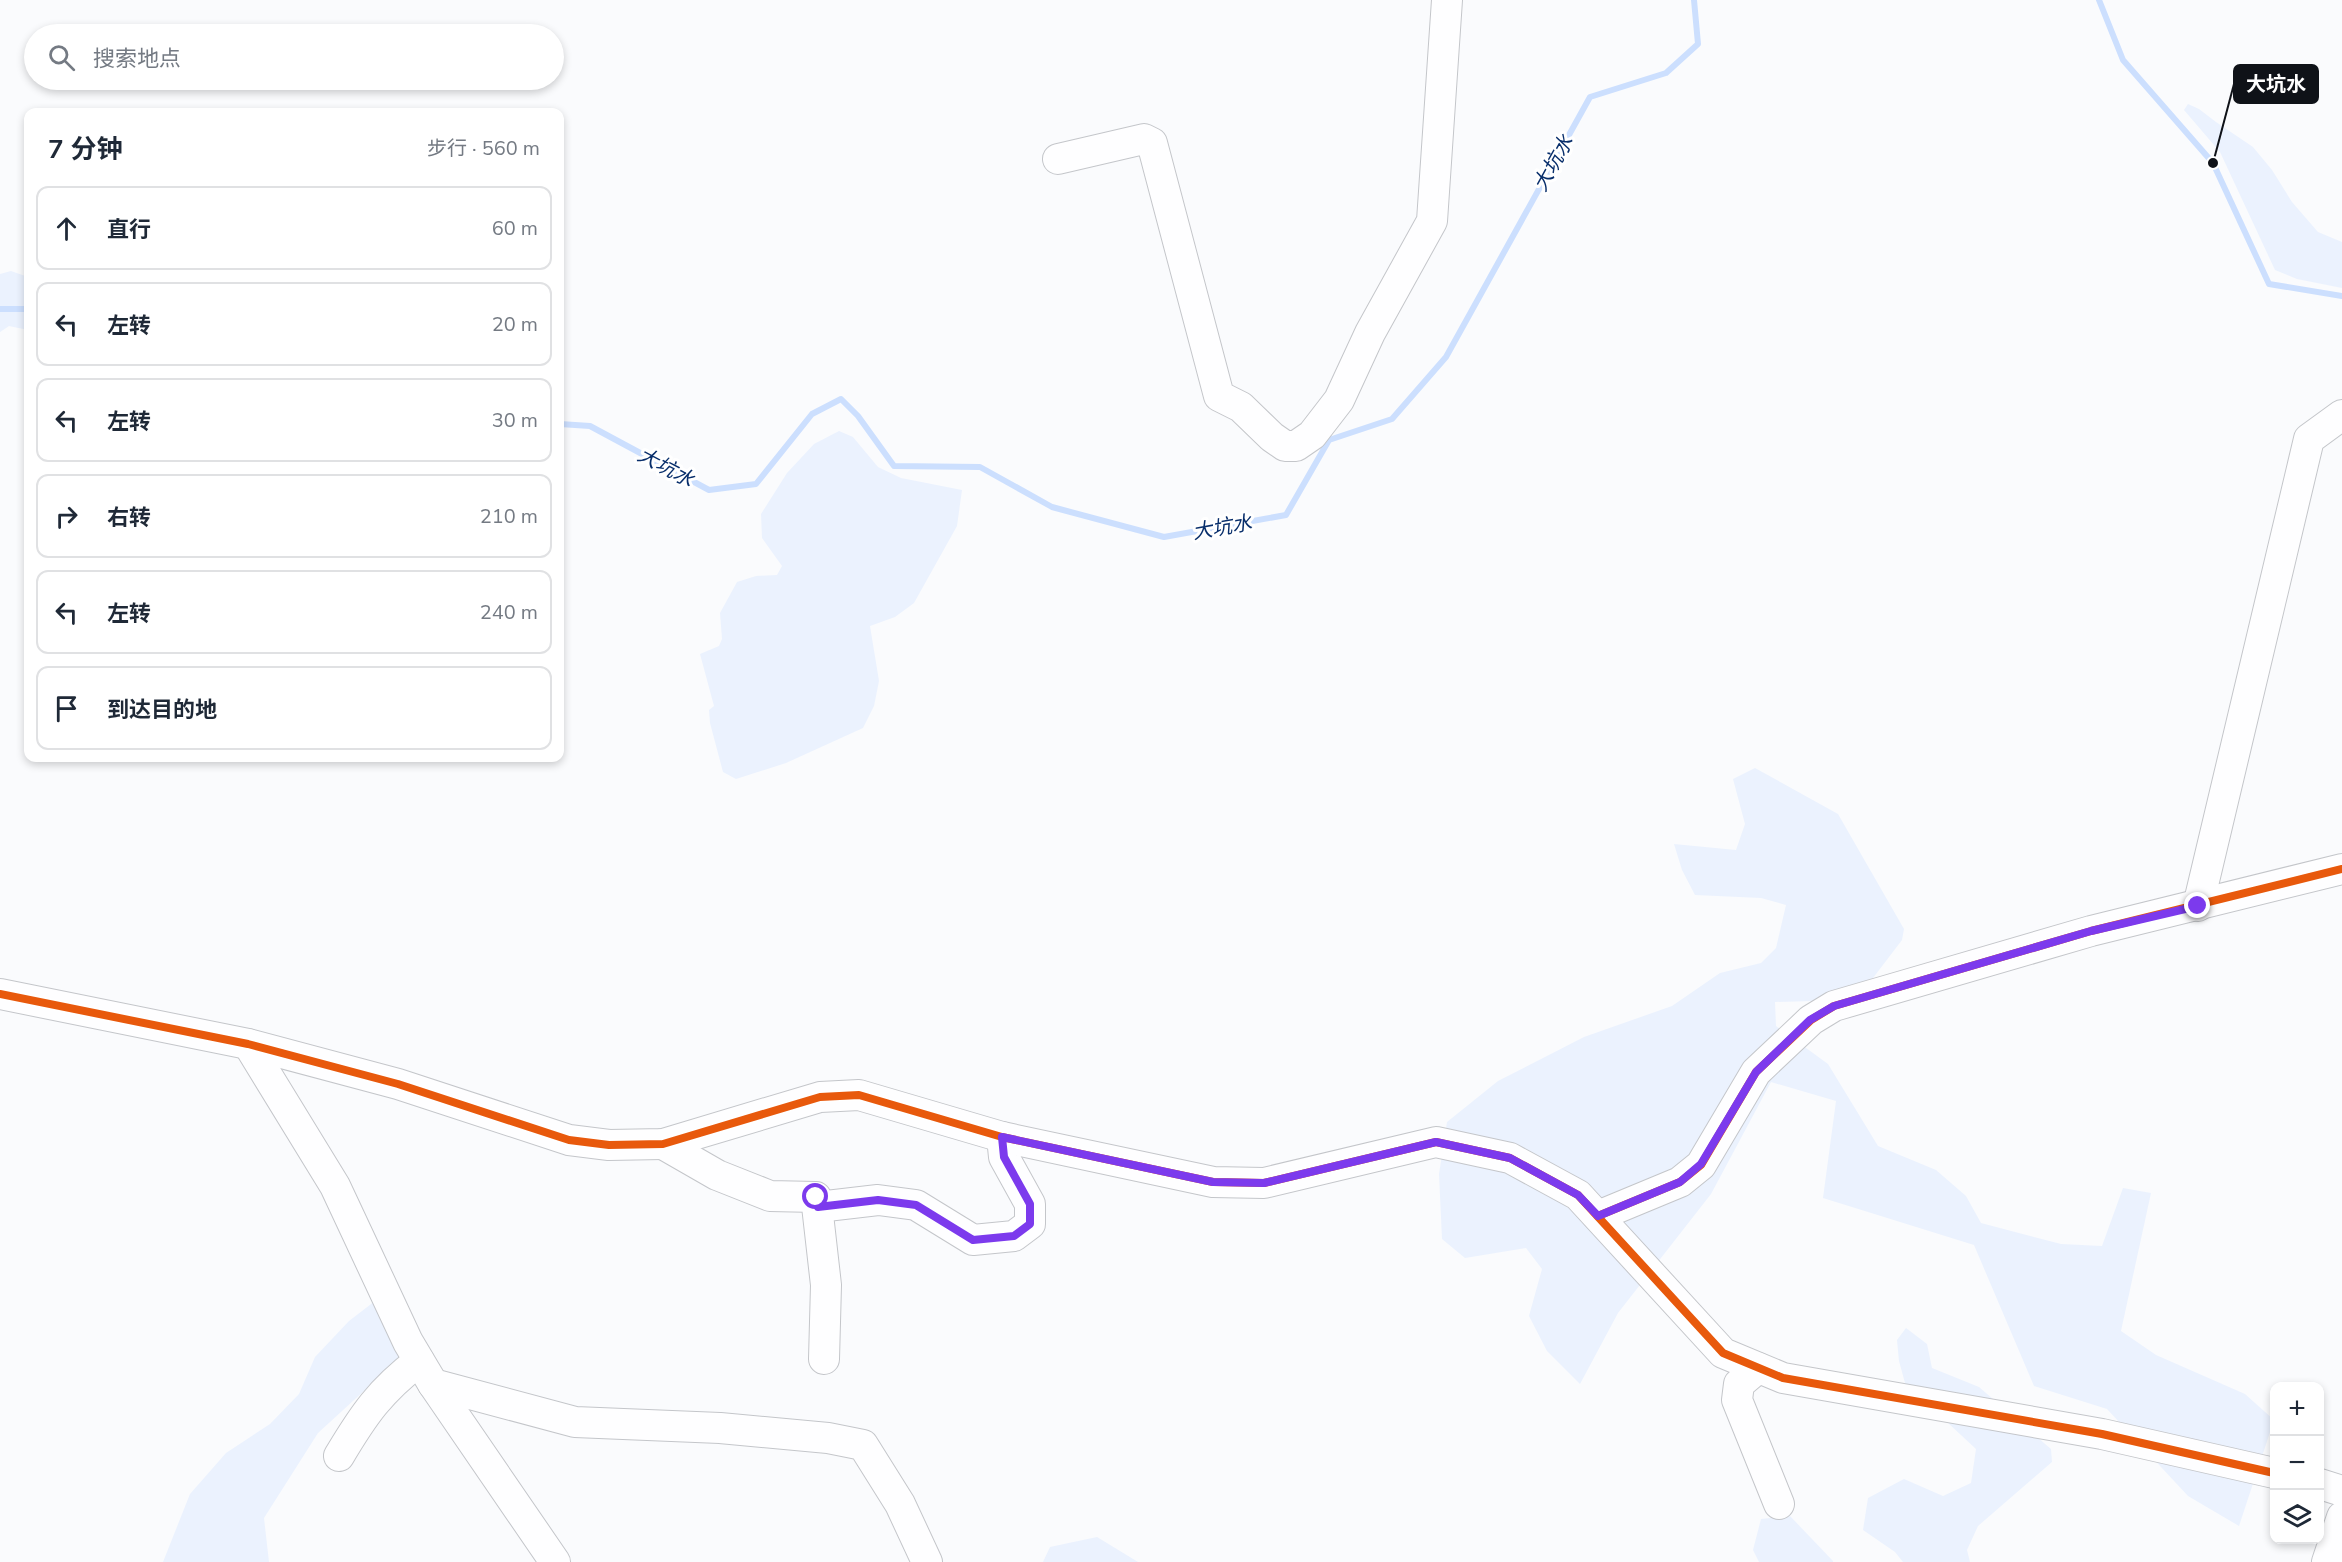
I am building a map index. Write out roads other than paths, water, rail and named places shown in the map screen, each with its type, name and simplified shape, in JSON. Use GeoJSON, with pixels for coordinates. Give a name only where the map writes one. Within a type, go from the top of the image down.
{"type":"FeatureCollection","features":[{"type":"Feature","properties":{"kind":"street"},"geometry":{"type":"LineString","coordinates":[[1058,159],[1144,139],[1152,143],[1219,396],[1241,407],[1285,446],[1296,446],[1312,435],[1340,400],[1370,333],[1432,221],[1447,0]]}},
{"type":"Feature","properties":{"kind":"street"},"geometry":{"type":"LineString","coordinates":[[2198,906],[2308,439],[2342,415]]}},
{"type":"Feature","properties":{"kind":"street"},"geometry":{"type":"LineString","coordinates":[[1598,1216],[1680,1182],[1701,1164],[1756,1072],[1810,1020],[1834,1006],[2091,931],[2342,869]]}},
{"type":"Feature","properties":{"kind":"street"},"geometry":{"type":"LineString","coordinates":[[0,994],[248,1044],[398,1084],[569,1140],[609,1145],[663,1144],[820,1097],[860,1095],[1002,1137],[1213,1182],[1264,1183],[1436,1142],[1510,1158],[1578,1195],[1723,1353],[1783,1378],[2102,1434],[2270,1472]]}},
{"type":"Feature","properties":{"kind":"street"},"geometry":{"type":"LineString","coordinates":[[248,1044],[335,1186],[426,1372],[555,1562]]}},
{"type":"Feature","properties":{"kind":"street"},"geometry":{"type":"LineString","coordinates":[[818,1207],[878,1200],[916,1205],[973,1240],[1014,1236],[1030,1224],[1030,1204],[1004,1157],[1002,1137]]}},
{"type":"Feature","properties":{"kind":"street"},"geometry":{"type":"LineString","coordinates":[[663,1144],[717,1175],[770,1196],[816,1197],[826,1285],[824,1359]]}},
{"type":"Feature","properties":{"kind":"street"},"geometry":{"type":"LineString","coordinates":[[1758,1368],[1739,1384],[1737,1400],[1779,1504]]}},
{"type":"Feature","properties":{"kind":"street"},"geometry":{"type":"LineString","coordinates":[[339,1456],[362,1417],[393,1382],[426,1372],[575,1422],[720,1428],[828,1438],[863,1445],[900,1504],[927,1562]]}},
{"type":"Feature","properties":{"kind":"street"},"geometry":{"type":"LineString","coordinates":[[2324,1486],[2342,1491]]}},
{"type":"Feature","properties":{"kind":"street"},"geometry":{"type":"LineString","coordinates":[[2326,1562],[2342,1517]]}},
{"type":"Feature","properties":{"kind":"waterway","name":"大坑水"},"geometry":{"type":"LineString","coordinates":[[564,424],[590,426],[709,490],[756,484],[812,414],[841,399],[858,416],[894,466],[980,467],[1052,507],[1164,537],[1286,515],[1329,440],[1392,419],[1446,357],[1590,97],[1666,73],[1698,44],[1694,0]]}},
{"type":"Feature","properties":{"kind":"waterway","name":"大坑水"},"geometry":{"type":"LineString","coordinates":[[2099,0],[2123,60],[2213,163],[2269,284],[2342,296]]}},
{"type":"Feature","properties":{"kind":"waterway","name":"大坑水"},"geometry":{"type":"LineString","coordinates":[[0,309],[24,309]]}},
{"type":"Feature","properties":{"kind":"place","name":"大坑水"},"geometry":{"type":"Point","coordinates":[2213,163]}}]}
